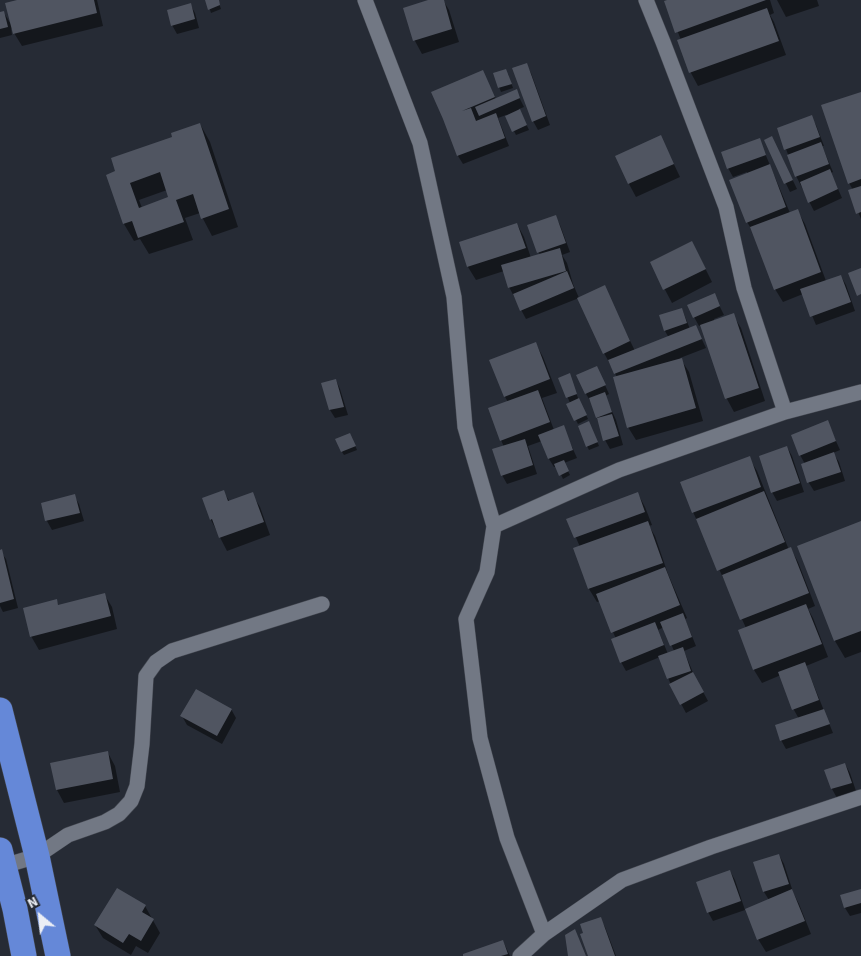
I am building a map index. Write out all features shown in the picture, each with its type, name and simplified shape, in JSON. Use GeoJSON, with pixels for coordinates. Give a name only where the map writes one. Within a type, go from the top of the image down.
{"type":"FeatureCollection","features":[{"type":"Feature","properties":{"kind":"highway"},"geometry":{"type":"LineString","coordinates":[[0,710],[37,856],[58,956]]}},
{"type":"Feature","properties":{"kind":"highway"},"geometry":{"type":"LineString","coordinates":[[1,861],[24,956]]}},
{"type":"Feature","properties":{"kind":"street"},"geometry":{"type":"LineString","coordinates":[[365,0],[420,143],[454,297],[465,427],[494,526],[487,572],[466,619],[480,738],[507,838],[544,934]]}},
{"type":"Feature","properties":{"kind":"street"},"geometry":{"type":"LineString","coordinates":[[646,0],[726,207],[744,288],[785,412]]}},
{"type":"Feature","properties":{"kind":"street"},"geometry":{"type":"LineString","coordinates":[[494,526],[619,470],[785,412],[861,392]]}},
{"type":"Feature","properties":{"kind":"street"},"geometry":{"type":"LineString","coordinates":[[1,861],[37,856],[68,835],[106,822],[119,814],[131,801],[137,786],[146,676],[156,662],[172,651],[322,604]]}},
{"type":"Feature","properties":{"kind":"street"},"geometry":{"type":"LineString","coordinates":[[520,956],[544,934],[622,880],[711,847],[861,797]]}},
{"type":"Feature","properties":{"kind":"building"},"geometry":{"type":"Polygon","coordinates":[[[17,0],[94,0],[97,13],[13,34],[5,3],[17,0]]]}},
{"type":"Feature","properties":{"kind":"building"},"geometry":{"type":"Polygon","coordinates":[[[205,0],[219,0],[220,5],[208,10],[205,0]]]}},
{"type":"Feature","properties":{"kind":"building"},"geometry":{"type":"Polygon","coordinates":[[[428,0],[444,0],[452,29],[413,41],[403,8],[428,0]]]}},
{"type":"Feature","properties":{"kind":"building"},"geometry":{"type":"Polygon","coordinates":[[[766,0],[675,33],[664,1],[766,0]]]}},
{"type":"Feature","properties":{"kind":"building"},"geometry":{"type":"Polygon","coordinates":[[[191,3],[195,19],[171,26],[167,10],[191,3]]]}},
{"type":"Feature","properties":{"kind":"building"},"geometry":{"type":"Polygon","coordinates":[[[767,8],[779,41],[689,73],[677,40],[767,8]]]}},
{"type":"Feature","properties":{"kind":"building"},"geometry":{"type":"Polygon","coordinates":[[[4,11],[8,27],[0,29],[0,12],[4,11]]]}},
{"type":"Feature","properties":{"kind":"building"},"geometry":{"type":"Polygon","coordinates":[[[527,63],[546,116],[532,122],[512,68],[527,63]]]}},
{"type":"Feature","properties":{"kind":"building"},"geometry":{"type":"Polygon","coordinates":[[[506,69],[512,84],[498,88],[493,73],[506,69]]]}},
{"type":"Feature","properties":{"kind":"building"},"geometry":{"type":"Polygon","coordinates":[[[483,70],[495,97],[462,111],[471,108],[476,121],[496,113],[505,138],[457,156],[431,92],[483,70]]]}},
{"type":"Feature","properties":{"kind":"building"},"geometry":{"type":"Polygon","coordinates":[[[517,89],[520,98],[479,116],[475,107],[517,89]]]}},
{"type":"Feature","properties":{"kind":"building"},"geometry":{"type":"Polygon","coordinates":[[[861,92],[861,179],[848,184],[821,105],[861,92]]]}},
{"type":"Feature","properties":{"kind":"building"},"geometry":{"type":"Polygon","coordinates":[[[520,109],[527,125],[512,132],[505,116],[520,109]]]}},
{"type":"Feature","properties":{"kind":"building"},"geometry":{"type":"Polygon","coordinates":[[[812,115],[820,137],[784,150],[777,128],[812,115]]]}},
{"type":"Feature","properties":{"kind":"building"},"geometry":{"type":"Polygon","coordinates":[[[200,123],[229,209],[201,219],[193,194],[176,200],[184,222],[138,238],[132,221],[123,224],[106,175],[115,171],[111,158],[172,137],[171,133],[200,123]],[[160,172],[130,183],[139,208],[168,197],[160,172]]]}},
{"type":"Feature","properties":{"kind":"building"},"geometry":{"type":"Polygon","coordinates":[[[661,135],[674,164],[628,184],[615,156],[661,135]]]}},
{"type":"Feature","properties":{"kind":"building"},"geometry":{"type":"Polygon","coordinates":[[[772,136],[793,180],[784,184],[764,140],[772,136]]]}},
{"type":"Feature","properties":{"kind":"building"},"geometry":{"type":"Polygon","coordinates":[[[760,138],[766,155],[727,169],[721,152],[760,138]]]}},
{"type":"Feature","properties":{"kind":"building"},"geometry":{"type":"Polygon","coordinates":[[[821,142],[829,164],[795,177],[787,155],[821,142]]]}},
{"type":"Feature","properties":{"kind":"building"},"geometry":{"type":"Polygon","coordinates":[[[770,164],[786,207],[746,223],[729,180],[770,164]]]}},
{"type":"Feature","properties":{"kind":"building"},"geometry":{"type":"Polygon","coordinates":[[[830,169],[838,189],[808,203],[800,182],[830,169]]]}},
{"type":"Feature","properties":{"kind":"building"},"geometry":{"type":"Polygon","coordinates":[[[861,186],[861,212],[856,214],[848,190],[861,186]]]}},
{"type":"Feature","properties":{"kind":"building"},"geometry":{"type":"Polygon","coordinates":[[[798,209],[821,272],[774,290],[750,227],[798,209]]]}},
{"type":"Feature","properties":{"kind":"building"},"geometry":{"type":"Polygon","coordinates":[[[556,215],[566,243],[537,253],[527,225],[556,215]]]}},
{"type":"Feature","properties":{"kind":"building"},"geometry":{"type":"Polygon","coordinates":[[[517,223],[526,248],[467,267],[459,242],[517,223]]]}},
{"type":"Feature","properties":{"kind":"building"},"geometry":{"type":"Polygon","coordinates":[[[692,241],[706,269],[663,290],[650,262],[692,241]]]}},
{"type":"Feature","properties":{"kind":"building"},"geometry":{"type":"Polygon","coordinates":[[[560,248],[566,271],[508,288],[501,265],[560,248]]]}},
{"type":"Feature","properties":{"kind":"building"},"geometry":{"type":"Polygon","coordinates":[[[861,268],[861,294],[857,296],[848,273],[861,268]]]}},
{"type":"Feature","properties":{"kind":"building"},"geometry":{"type":"Polygon","coordinates":[[[567,271],[574,288],[520,311],[513,294],[567,271]]]}},
{"type":"Feature","properties":{"kind":"building"},"geometry":{"type":"Polygon","coordinates":[[[841,275],[851,302],[810,317],[800,289],[841,275]]]}},
{"type":"Feature","properties":{"kind":"building"},"geometry":{"type":"Polygon","coordinates":[[[605,285],[630,341],[603,354],[577,298],[605,285]]]}},
{"type":"Feature","properties":{"kind":"building"},"geometry":{"type":"Polygon","coordinates":[[[715,293],[720,306],[693,318],[687,305],[715,293]]]}},
{"type":"Feature","properties":{"kind":"building"},"geometry":{"type":"Polygon","coordinates":[[[682,308],[687,323],[664,331],[659,315],[682,308]]]}},
{"type":"Feature","properties":{"kind":"building"},"geometry":{"type":"Polygon","coordinates":[[[734,313],[759,388],[725,399],[700,325],[734,313]]]}},
{"type":"Feature","properties":{"kind":"building"},"geometry":{"type":"Polygon","coordinates":[[[696,325],[702,339],[614,374],[608,360],[696,325]]]}},
{"type":"Feature","properties":{"kind":"building"},"geometry":{"type":"Polygon","coordinates":[[[536,342],[550,379],[504,397],[489,360],[536,342]]]}},
{"type":"Feature","properties":{"kind":"building"},"geometry":{"type":"Polygon","coordinates":[[[682,358],[696,408],[627,428],[613,377],[682,358]]]}},
{"type":"Feature","properties":{"kind":"building"},"geometry":{"type":"Polygon","coordinates":[[[597,366],[606,385],[585,394],[576,375],[597,366]]]}},
{"type":"Feature","properties":{"kind":"building"},"geometry":{"type":"Polygon","coordinates":[[[570,373],[577,394],[566,398],[558,378],[570,373]]]}},
{"type":"Feature","properties":{"kind":"building"},"geometry":{"type":"Polygon","coordinates":[[[336,379],[344,407],[329,410],[321,383],[336,379]]]}},
{"type":"Feature","properties":{"kind":"building"},"geometry":{"type":"Polygon","coordinates":[[[538,390],[550,422],[500,441],[488,408],[538,390]]]}},
{"type":"Feature","properties":{"kind":"building"},"geometry":{"type":"Polygon","coordinates":[[[605,392],[612,412],[596,418],[589,398],[605,392]]]}},
{"type":"Feature","properties":{"kind":"building"},"geometry":{"type":"Polygon","coordinates":[[[579,398],[587,415],[574,421],[566,404],[579,398]]]}},
{"type":"Feature","properties":{"kind":"building"},"geometry":{"type":"Polygon","coordinates":[[[612,414],[619,436],[603,441],[597,418],[612,414]]]}},
{"type":"Feature","properties":{"kind":"building"},"geometry":{"type":"Polygon","coordinates":[[[828,420],[836,441],[799,456],[791,435],[828,420]]]}},
{"type":"Feature","properties":{"kind":"building"},"geometry":{"type":"Polygon","coordinates":[[[589,421],[598,442],[586,447],[578,426],[589,421]]]}},
{"type":"Feature","properties":{"kind":"building"},"geometry":{"type":"Polygon","coordinates":[[[564,425],[573,450],[548,459],[538,435],[564,425]]]}},
{"type":"Feature","properties":{"kind":"building"},"geometry":{"type":"Polygon","coordinates":[[[350,433],[356,446],[341,452],[335,439],[350,433]]]}},
{"type":"Feature","properties":{"kind":"building"},"geometry":{"type":"Polygon","coordinates":[[[525,439],[533,465],[501,476],[492,449],[525,439]]]}},
{"type":"Feature","properties":{"kind":"building"},"geometry":{"type":"Polygon","coordinates":[[[787,446],[800,483],[771,493],[759,456],[787,446]]]}},
{"type":"Feature","properties":{"kind":"building"},"geometry":{"type":"Polygon","coordinates":[[[834,452],[841,472],[807,483],[801,464],[834,452]]]}},
{"type":"Feature","properties":{"kind":"building"},"geometry":{"type":"Polygon","coordinates":[[[750,456],[761,487],[692,513],[680,482],[750,456]]]}},
{"type":"Feature","properties":{"kind":"building"},"geometry":{"type":"Polygon","coordinates":[[[564,460],[569,471],[559,476],[554,464],[564,460]]]}},
{"type":"Feature","properties":{"kind":"building"},"geometry":{"type":"Polygon","coordinates":[[[224,490],[228,501],[253,492],[264,522],[219,538],[202,498],[224,490]]]}},
{"type":"Feature","properties":{"kind":"building"},"geometry":{"type":"Polygon","coordinates":[[[764,491],[785,542],[717,571],[696,519],[764,491]]]}},
{"type":"Feature","properties":{"kind":"building"},"geometry":{"type":"Polygon","coordinates":[[[638,492],[645,512],[574,538],[566,519],[638,492]]]}},
{"type":"Feature","properties":{"kind":"building"},"geometry":{"type":"Polygon","coordinates":[[[75,494],[80,513],[45,521],[41,503],[75,494]]]}},
{"type":"Feature","properties":{"kind":"building"},"geometry":{"type":"Polygon","coordinates":[[[648,521],[663,563],[588,589],[573,548],[648,521]]]}},
{"type":"Feature","properties":{"kind":"building"},"geometry":{"type":"Polygon","coordinates":[[[861,521],[861,631],[834,641],[797,546],[861,521]]]}},
{"type":"Feature","properties":{"kind":"building"},"geometry":{"type":"Polygon","coordinates":[[[791,547],[809,593],[740,620],[722,575],[791,547]]]}},
{"type":"Feature","properties":{"kind":"building"},"geometry":{"type":"Polygon","coordinates":[[[2,549],[14,599],[0,603],[0,550],[2,549]]]}},
{"type":"Feature","properties":{"kind":"building"},"geometry":{"type":"Polygon","coordinates":[[[665,567],[680,605],[611,633],[596,594],[665,567]]]}},
{"type":"Feature","properties":{"kind":"building"},"geometry":{"type":"Polygon","coordinates":[[[105,593],[111,616],[30,637],[23,608],[57,599],[58,605],[105,593]]]}},
{"type":"Feature","properties":{"kind":"building"},"geometry":{"type":"Polygon","coordinates":[[[806,604],[822,644],[753,670],[738,630],[806,604]]]}},
{"type":"Feature","properties":{"kind":"building"},"geometry":{"type":"Polygon","coordinates":[[[683,613],[692,637],[670,646],[660,622],[683,613]]]}},
{"type":"Feature","properties":{"kind":"building"},"geometry":{"type":"Polygon","coordinates":[[[655,622],[664,645],[620,663],[611,639],[655,622]]]}},
{"type":"Feature","properties":{"kind":"building"},"geometry":{"type":"Polygon","coordinates":[[[683,647],[691,671],[667,679],[658,656],[683,647]]]}},
{"type":"Feature","properties":{"kind":"building"},"geometry":{"type":"Polygon","coordinates":[[[805,662],[819,700],[792,710],[778,672],[805,662]]]}},
{"type":"Feature","properties":{"kind":"building"},"geometry":{"type":"Polygon","coordinates":[[[693,672],[704,692],[680,705],[669,684],[693,672]]]}},
{"type":"Feature","properties":{"kind":"building"},"geometry":{"type":"Polygon","coordinates":[[[196,689],[232,709],[217,736],[180,716],[196,689]]]}},
{"type":"Feature","properties":{"kind":"building"},"geometry":{"type":"Polygon","coordinates":[[[824,709],[830,724],[780,741],[775,725],[824,709]]]}},
{"type":"Feature","properties":{"kind":"building"},"geometry":{"type":"Polygon","coordinates":[[[108,751],[113,779],[56,790],[50,763],[108,751]]]}},
{"type":"Feature","properties":{"kind":"building"},"geometry":{"type":"Polygon","coordinates":[[[845,763],[852,783],[831,789],[824,770],[845,763]]]}},
{"type":"Feature","properties":{"kind":"building"},"geometry":{"type":"Polygon","coordinates":[[[779,854],[789,884],[763,892],[753,862],[779,854]]]}},
{"type":"Feature","properties":{"kind":"building"},"geometry":{"type":"Polygon","coordinates":[[[730,870],[741,901],[707,913],[696,882],[730,870]]]}},
{"type":"Feature","properties":{"kind":"building"},"geometry":{"type":"Polygon","coordinates":[[[117,888],[146,905],[142,912],[154,919],[141,941],[129,934],[123,943],[94,925],[117,888]]]}},
{"type":"Feature","properties":{"kind":"building"},"geometry":{"type":"Polygon","coordinates":[[[792,889],[805,921],[757,940],[745,909],[792,889]]]}},
{"type":"Feature","properties":{"kind":"building"},"geometry":{"type":"Polygon","coordinates":[[[861,889],[861,903],[844,908],[840,895],[861,889]]]}},
{"type":"Feature","properties":{"kind":"building"},"geometry":{"type":"Polygon","coordinates":[[[601,917],[615,956],[588,956],[580,934],[583,933],[580,924],[601,917]]]}},
{"type":"Feature","properties":{"kind":"building"},"geometry":{"type":"Polygon","coordinates":[[[575,929],[586,956],[568,956],[565,935],[575,929]]]}},
{"type":"Feature","properties":{"kind":"building"},"geometry":{"type":"Polygon","coordinates":[[[503,940],[508,954],[501,956],[463,956],[463,954],[503,940]]]}}]}
